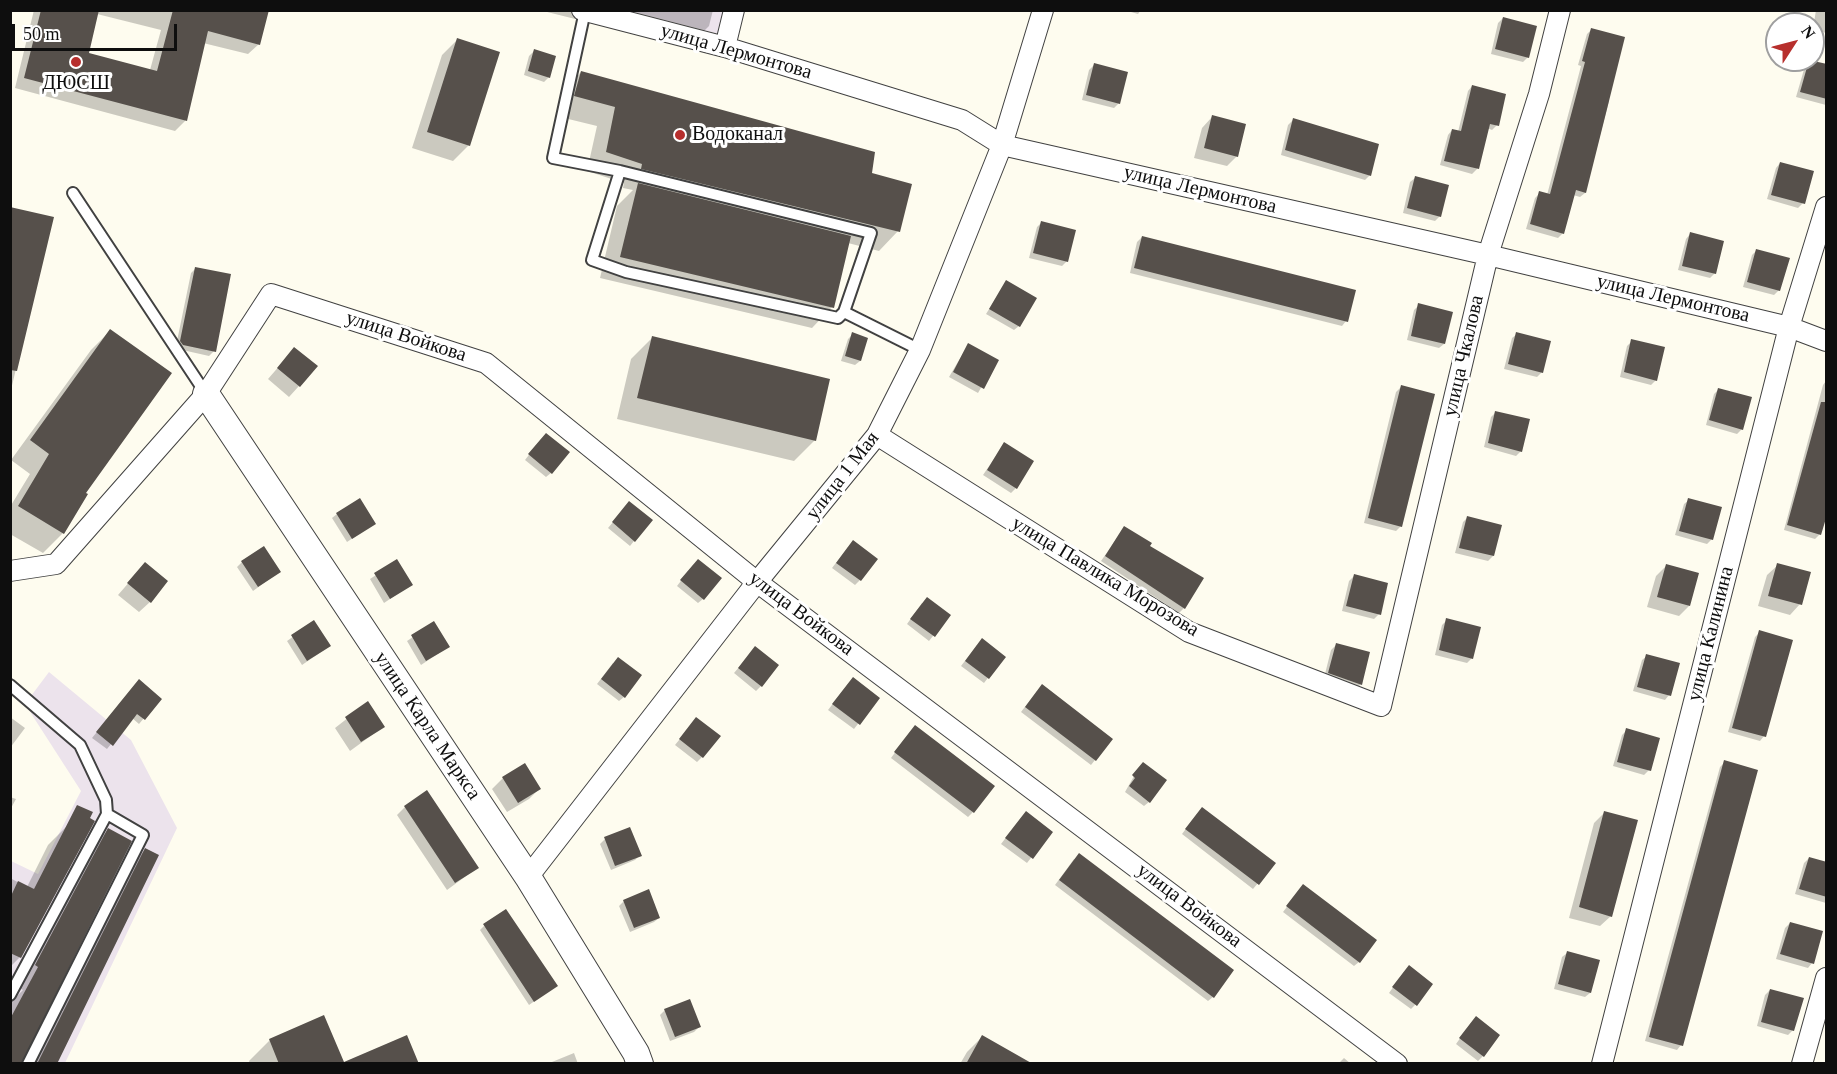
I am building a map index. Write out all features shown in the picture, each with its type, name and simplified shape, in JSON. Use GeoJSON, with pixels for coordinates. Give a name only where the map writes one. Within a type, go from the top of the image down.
{"type":"FeatureCollection","features":[{"type":"Feature","properties":{"kind":"street"},"geometry":{"type":"LineString","coordinates":[[726,47],[734,10]]}},
{"type":"Feature","properties":{"kind":"street","name":"улица 1 Мая"},"geometry":{"type":"LineString","coordinates":[[528,877],[758,582],[877,435],[920,350],[1002,145],[1043,10]]}},
{"type":"Feature","properties":{"kind":"street","name":"улица Чкалова"},"geometry":{"type":"LineString","coordinates":[[1381,706],[1488,255],[1539,94],[1560,10]]}},
{"type":"Feature","properties":{"kind":"street","name":"улица Лермонтова"},"geometry":{"type":"LineString","coordinates":[[583,11],[726,47],[962,120],[1002,145],[1488,255],[1789,327],[1827,341]]}},
{"type":"Feature","properties":{"kind":"street","name":"улица Калинина"},"geometry":{"type":"LineString","coordinates":[[1602,1064],[1789,327],[1827,207]]}},
{"type":"Feature","properties":{"kind":"street","name":"улица Войкова"},"geometry":{"type":"LineString","coordinates":[[206,394],[272,294],[486,363],[758,582],[1397,1064]]}},
{"type":"Feature","properties":{"kind":"street"},"geometry":{"type":"LineString","coordinates":[[10,571],[56,564],[206,394]]}},
{"type":"Feature","properties":{"kind":"street","name":"улица Карла Маркса"},"geometry":{"type":"LineString","coordinates":[[206,394],[528,877],[636,1053],[640,1064]]}},
{"type":"Feature","properties":{"kind":"street","name":"улица Павлика Морозова"},"geometry":{"type":"LineString","coordinates":[[877,435],[1189,632],[1381,706]]}},
{"type":"Feature","properties":{"kind":"street"},"geometry":{"type":"LineString","coordinates":[[1802,1064],[1827,978]]}},
{"type":"Feature","properties":{"kind":"lane"},"geometry":{"type":"LineString","coordinates":[[583,11],[553,158],[620,171],[871,233],[844,312],[838,318],[626,272],[592,260],[620,171]]}},
{"type":"Feature","properties":{"kind":"lane"},"geometry":{"type":"LineString","coordinates":[[73,193],[206,394]]}},
{"type":"Feature","properties":{"kind":"lane"},"geometry":{"type":"LineString","coordinates":[[844,312],[920,350]]}},
{"type":"Feature","properties":{"kind":"lane"},"geometry":{"type":"LineString","coordinates":[[10,685],[80,746],[106,800],[107,814],[15,976],[10,995]]}},
{"type":"Feature","properties":{"kind":"lane"},"geometry":{"type":"LineString","coordinates":[[27,1064],[143,835],[107,814]]}},
{"type":"Feature","properties":{"kind":"shaded area"},"geometry":{"type":"Polygon","coordinates":[[[630,11],[725,11],[719,34],[630,11]]]}},
{"type":"Feature","properties":{"kind":"shaded area"},"geometry":{"type":"Polygon","coordinates":[[[49,672],[131,740],[177,828],[65,1063],[11,1064],[11,861],[38,874],[81,791],[25,704],[49,672]]]}},
{"type":"Feature","properties":{"kind":"building","name":"ДЮСШ"},"geometry":{"type":"Polygon","coordinates":[[[41,10],[99,10],[89,53],[157,71],[173,10],[269,10],[260,45],[208,31],[187,121],[24,78],[41,10]]]}},
{"type":"Feature","properties":{"kind":"building"},"geometry":{"type":"Polygon","coordinates":[[[1503,17],[1537,26],[1529,58],[1495,49],[1503,17]]]}},
{"type":"Feature","properties":{"kind":"building"},"geometry":{"type":"Polygon","coordinates":[[[1591,28],[1625,37],[1586,193],[1576,190],[1564,234],[1530,224],[1539,191],[1550,194],[1585,62],[1582,61],[1591,28]]]}},
{"type":"Feature","properties":{"kind":"building"},"geometry":{"type":"Polygon","coordinates":[[[457,38],[500,52],[470,146],[427,132],[457,38]]]}},
{"type":"Feature","properties":{"kind":"building"},"geometry":{"type":"Polygon","coordinates":[[[534,49],[556,56],[550,78],[528,71],[534,49]]]}},
{"type":"Feature","properties":{"kind":"building"},"geometry":{"type":"Polygon","coordinates":[[[1094,63],[1128,72],[1120,104],[1086,95],[1094,63]]]}},
{"type":"Feature","properties":{"kind":"building"},"geometry":{"type":"Polygon","coordinates":[[[1825,64],[1827,64],[1827,99],[1800,92],[1806,72],[1825,72],[1825,64]]]}},
{"type":"Feature","properties":{"kind":"building"},"geometry":{"type":"Polygon","coordinates":[[[581,71],[875,152],[872,173],[912,184],[900,232],[641,169],[642,164],[606,152],[615,107],[574,96],[581,71]]]}},
{"type":"Feature","properties":{"kind":"building"},"geometry":{"type":"Polygon","coordinates":[[[1472,85],[1506,94],[1499,126],[1490,124],[1479,169],[1444,161],[1452,129],[1461,131],[1472,85]]]}},
{"type":"Feature","properties":{"kind":"building"},"geometry":{"type":"Polygon","coordinates":[[[1212,115],[1246,124],[1238,157],[1204,148],[1212,115]]]}},
{"type":"Feature","properties":{"kind":"building"},"geometry":{"type":"Polygon","coordinates":[[[1293,118],[1379,144],[1371,176],[1285,150],[1293,118]]]}},
{"type":"Feature","properties":{"kind":"building"},"geometry":{"type":"Polygon","coordinates":[[[1780,162],[1814,171],[1805,204],[1771,195],[1780,162]]]}},
{"type":"Feature","properties":{"kind":"building"},"geometry":{"type":"Polygon","coordinates":[[[1415,176],[1449,185],[1441,217],[1407,208],[1415,176]]]}},
{"type":"Feature","properties":{"kind":"building"},"geometry":{"type":"Polygon","coordinates":[[[638,183],[851,236],[834,308],[620,257],[638,183]]]}},
{"type":"Feature","properties":{"kind":"building"},"geometry":{"type":"Polygon","coordinates":[[[10,207],[54,217],[17,371],[10,370],[10,207]]]}},
{"type":"Feature","properties":{"kind":"building"},"geometry":{"type":"Polygon","coordinates":[[[1041,221],[1076,230],[1068,262],[1033,253],[1041,221]]]}},
{"type":"Feature","properties":{"kind":"building"},"geometry":{"type":"Polygon","coordinates":[[[1690,232],[1724,241],[1716,274],[1682,266],[1690,232]]]}},
{"type":"Feature","properties":{"kind":"building"},"geometry":{"type":"Polygon","coordinates":[[[1142,236],[1356,290],[1348,322],[1134,268],[1142,236]]]}},
{"type":"Feature","properties":{"kind":"building"},"geometry":{"type":"Polygon","coordinates":[[[1756,249],[1790,258],[1780,291],[1747,282],[1756,249]]]}},
{"type":"Feature","properties":{"kind":"building"},"geometry":{"type":"Polygon","coordinates":[[[195,267],[231,274],[216,352],[183,345],[180,341],[195,267]]]}},
{"type":"Feature","properties":{"kind":"building"},"geometry":{"type":"Polygon","coordinates":[[[1006,280],[1037,298],[1020,327],[989,309],[1006,280]]]}},
{"type":"Feature","properties":{"kind":"building"},"geometry":{"type":"Polygon","coordinates":[[[1418,303],[1453,312],[1445,344],[1411,336],[1418,303]]]}},
{"type":"Feature","properties":{"kind":"building"},"geometry":{"type":"Polygon","coordinates":[[[110,329],[172,373],[86,493],[88,494],[64,534],[18,506],[49,454],[30,440],[110,329]]]}},
{"type":"Feature","properties":{"kind":"building"},"geometry":{"type":"Polygon","coordinates":[[[852,332],[868,338],[861,361],[845,356],[852,332]]]}},
{"type":"Feature","properties":{"kind":"building"},"geometry":{"type":"Polygon","coordinates":[[[1516,332],[1551,341],[1543,373],[1508,364],[1516,332]]]}},
{"type":"Feature","properties":{"kind":"building"},"geometry":{"type":"Polygon","coordinates":[[[652,336],[830,379],[816,441],[637,398],[652,336]]]}},
{"type":"Feature","properties":{"kind":"building"},"geometry":{"type":"Polygon","coordinates":[[[1631,339],[1665,347],[1657,381],[1624,372],[1631,339]]]}},
{"type":"Feature","properties":{"kind":"building"},"geometry":{"type":"Polygon","coordinates":[[[968,343],[999,360],[984,389],[953,372],[968,343]]]}},
{"type":"Feature","properties":{"kind":"building"},"geometry":{"type":"Polygon","coordinates":[[[294,347],[318,366],[300,387],[277,368],[294,347]]]}},
{"type":"Feature","properties":{"kind":"building"},"geometry":{"type":"Polygon","coordinates":[[[1401,385],[1435,394],[1402,527],[1368,518],[1401,385]]]}},
{"type":"Feature","properties":{"kind":"building"},"geometry":{"type":"Polygon","coordinates":[[[1718,388],[1752,397],[1743,430],[1709,420],[1718,388]]]}},
{"type":"Feature","properties":{"kind":"building"},"geometry":{"type":"Polygon","coordinates":[[[1821,402],[1827,402],[1827,515],[1821,535],[1787,525],[1821,402]]]}},
{"type":"Feature","properties":{"kind":"building"},"geometry":{"type":"Polygon","coordinates":[[[1495,411],[1530,419],[1522,452],[1488,443],[1495,411]]]}},
{"type":"Feature","properties":{"kind":"building"},"geometry":{"type":"Polygon","coordinates":[[[546,433],[570,452],[552,474],[528,454],[546,433]]]}},
{"type":"Feature","properties":{"kind":"building"},"geometry":{"type":"Polygon","coordinates":[[[1004,442],[1034,461],[1017,489],[987,470],[1004,442]]]}},
{"type":"Feature","properties":{"kind":"building"},"geometry":{"type":"Polygon","coordinates":[[[360,498],[376,524],[352,539],[336,513],[360,498]]]}},
{"type":"Feature","properties":{"kind":"building"},"geometry":{"type":"Polygon","coordinates":[[[1688,498],[1722,507],[1713,540],[1679,531],[1688,498]]]}},
{"type":"Feature","properties":{"kind":"building"},"geometry":{"type":"Polygon","coordinates":[[[629,501],[653,520],[635,542],[612,522],[629,501]]]}},
{"type":"Feature","properties":{"kind":"building"},"geometry":{"type":"Polygon","coordinates":[[[1467,516],[1502,525],[1494,556],[1459,548],[1467,516]]]}},
{"type":"Feature","properties":{"kind":"building"},"geometry":{"type":"Polygon","coordinates":[[[1124,526],[1152,543],[1150,546],[1204,578],[1185,609],[1105,556],[1124,526]]]}},
{"type":"Feature","properties":{"kind":"building"},"geometry":{"type":"Polygon","coordinates":[[[853,540],[878,559],[861,581],[836,563],[853,540]]]}},
{"type":"Feature","properties":{"kind":"building"},"geometry":{"type":"Polygon","coordinates":[[[264,546],[281,572],[258,587],[241,561],[264,546]]]}},
{"type":"Feature","properties":{"kind":"building"},"geometry":{"type":"Polygon","coordinates":[[[397,559],[413,585],[390,599],[374,573],[397,559]]]}},
{"type":"Feature","properties":{"kind":"building"},"geometry":{"type":"Polygon","coordinates":[[[698,559],[722,578],[704,600],[680,580],[698,559]]]}},
{"type":"Feature","properties":{"kind":"building"},"geometry":{"type":"Polygon","coordinates":[[[145,562],[168,581],[151,603],[127,583],[145,562]]]}},
{"type":"Feature","properties":{"kind":"building"},"geometry":{"type":"Polygon","coordinates":[[[1777,563],[1811,572],[1802,605],[1768,596],[1777,563]]]}},
{"type":"Feature","properties":{"kind":"building"},"geometry":{"type":"Polygon","coordinates":[[[1666,564],[1699,573],[1690,606],[1657,597],[1666,564]]]}},
{"type":"Feature","properties":{"kind":"building"},"geometry":{"type":"Polygon","coordinates":[[[1354,574],[1388,583],[1381,615],[1346,606],[1354,574]]]}},
{"type":"Feature","properties":{"kind":"building"},"geometry":{"type":"Polygon","coordinates":[[[927,597],[951,615],[935,637],[910,619],[927,597]]]}},
{"type":"Feature","properties":{"kind":"building"},"geometry":{"type":"Polygon","coordinates":[[[1446,618],[1481,627],[1473,659],[1439,650],[1446,618]]]}},
{"type":"Feature","properties":{"kind":"building"},"geometry":{"type":"Polygon","coordinates":[[[314,620],[331,646],[307,661],[291,635],[314,620]]]}},
{"type":"Feature","properties":{"kind":"building"},"geometry":{"type":"Polygon","coordinates":[[[434,621],[450,647],[426,661],[411,635],[434,621]]]}},
{"type":"Feature","properties":{"kind":"building"},"geometry":{"type":"Polygon","coordinates":[[[1759,630],[1793,640],[1766,737],[1732,728],[1759,630]]]}},
{"type":"Feature","properties":{"kind":"building"},"geometry":{"type":"Polygon","coordinates":[[[982,638],[1006,657],[989,679],[965,661],[982,638]]]}},
{"type":"Feature","properties":{"kind":"building"},"geometry":{"type":"Polygon","coordinates":[[[1336,643],[1370,652],[1362,685],[1328,673],[1336,643]]]}},
{"type":"Feature","properties":{"kind":"building"},"geometry":{"type":"Polygon","coordinates":[[[755,646],[779,665],[762,687],[738,668],[755,646]]]}},
{"type":"Feature","properties":{"kind":"building"},"geometry":{"type":"Polygon","coordinates":[[[1646,654],[1680,663],[1671,696],[1637,687],[1646,654]]]}},
{"type":"Feature","properties":{"kind":"building"},"geometry":{"type":"Polygon","coordinates":[[[618,657],[642,675],[625,698],[601,679],[618,657]]]}},
{"type":"Feature","properties":{"kind":"building"},"geometry":{"type":"Polygon","coordinates":[[[853,677],[880,698],[860,725],[832,704],[853,677]]]}},
{"type":"Feature","properties":{"kind":"building"},"geometry":{"type":"Polygon","coordinates":[[[139,679],[162,699],[145,720],[137,714],[113,746],[96,732],[139,679]]]}},
{"type":"Feature","properties":{"kind":"building"},"geometry":{"type":"Polygon","coordinates":[[[1042,684],[1113,739],[1096,761],[1025,707],[1042,684]]]}},
{"type":"Feature","properties":{"kind":"building"},"geometry":{"type":"Polygon","coordinates":[[[368,701],[385,727],[361,742],[345,717],[368,701]]]}},
{"type":"Feature","properties":{"kind":"building"},"geometry":{"type":"Polygon","coordinates":[[[696,717],[721,736],[703,758],[679,739],[696,717]]]}},
{"type":"Feature","properties":{"kind":"building"},"geometry":{"type":"Polygon","coordinates":[[[915,725],[995,786],[974,813],[894,752],[915,725]]]}},
{"type":"Feature","properties":{"kind":"building"},"geometry":{"type":"Polygon","coordinates":[[[1626,728],[1660,738],[1651,771],[1617,762],[1626,728]]]}},
{"type":"Feature","properties":{"kind":"building"},"geometry":{"type":"Polygon","coordinates":[[[1724,760],[1758,770],[1683,1046],[1649,1037],[1724,760]]]}},
{"type":"Feature","properties":{"kind":"building"},"geometry":{"type":"Polygon","coordinates":[[[1143,762],[1167,780],[1150,803],[1129,786],[1135,778],[1132,775],[1143,762]]]}},
{"type":"Feature","properties":{"kind":"building"},"geometry":{"type":"Polygon","coordinates":[[[525,763],[541,789],[518,803],[502,777],[525,763]]]}},
{"type":"Feature","properties":{"kind":"building"},"geometry":{"type":"Polygon","coordinates":[[[427,790],[479,868],[455,883],[404,806],[427,790]]]}},
{"type":"Feature","properties":{"kind":"building"},"geometry":{"type":"Polygon","coordinates":[[[77,805],[93,812],[90,818],[95,821],[21,958],[10,953],[10,898],[18,881],[34,889],[77,805]]]}},
{"type":"Feature","properties":{"kind":"building"},"geometry":{"type":"Polygon","coordinates":[[[1202,807],[1276,863],[1259,885],[1185,829],[1202,807]]]}},
{"type":"Feature","properties":{"kind":"building"},"geometry":{"type":"Polygon","coordinates":[[[1026,811],[1053,832],[1033,859],[1005,838],[1026,811]]]}},
{"type":"Feature","properties":{"kind":"building"},"geometry":{"type":"Polygon","coordinates":[[[1604,811],[1638,820],[1612,917],[1579,907],[1604,811]]]}},
{"type":"Feature","properties":{"kind":"building"},"geometry":{"type":"Polygon","coordinates":[[[630,827],[642,856],[615,866],[604,837],[630,827]]]}},
{"type":"Feature","properties":{"kind":"building"},"geometry":{"type":"Polygon","coordinates":[[[108,828],[132,841],[21,1064],[10,1064],[10,1019],[38,967],[35,965],[108,828]]]}},
{"type":"Feature","properties":{"kind":"building"},"geometry":{"type":"Polygon","coordinates":[[[145,848],[159,855],[57,1064],[37,1064],[145,848]]]}},
{"type":"Feature","properties":{"kind":"building"},"geometry":{"type":"Polygon","coordinates":[[[1079,853],[1234,970],[1214,998],[1059,880],[1079,853]]]}},
{"type":"Feature","properties":{"kind":"building"},"geometry":{"type":"Polygon","coordinates":[[[1809,857],[1827,862],[1827,897],[1799,889],[1809,857]]]}},
{"type":"Feature","properties":{"kind":"building"},"geometry":{"type":"Polygon","coordinates":[[[1303,884],[1377,940],[1360,963],[1286,906],[1303,884]]]}},
{"type":"Feature","properties":{"kind":"building"},"geometry":{"type":"Polygon","coordinates":[[[649,889],[660,918],[634,928],[623,900],[649,889]]]}},
{"type":"Feature","properties":{"kind":"building"},"geometry":{"type":"Polygon","coordinates":[[[506,909],[558,986],[534,1002],[483,924],[506,909]]]}},
{"type":"Feature","properties":{"kind":"building"},"geometry":{"type":"Polygon","coordinates":[[[1790,922],[1823,931],[1814,964],[1780,954],[1790,922]]]}},
{"type":"Feature","properties":{"kind":"building"},"geometry":{"type":"Polygon","coordinates":[[[1567,951],[1600,960],[1591,993],[1558,984],[1567,951]]]}},
{"type":"Feature","properties":{"kind":"building"},"geometry":{"type":"Polygon","coordinates":[[[1409,965],[1433,984],[1417,1006],[1392,987],[1409,965]]]}},
{"type":"Feature","properties":{"kind":"building"},"geometry":{"type":"Polygon","coordinates":[[[1770,989],[1804,998],[1794,1031],[1761,1022],[1770,989]]]}},
{"type":"Feature","properties":{"kind":"building"},"geometry":{"type":"Polygon","coordinates":[[[690,999],[701,1027],[675,1037],[664,1009],[690,999]]]}},
{"type":"Feature","properties":{"kind":"building"},"geometry":{"type":"Polygon","coordinates":[[[324,1015],[344,1062],[407,1035],[419,1064],[279,1064],[269,1039],[324,1015]]]}},
{"type":"Feature","properties":{"kind":"building"},"geometry":{"type":"Polygon","coordinates":[[[1476,1016],[1500,1035],[1484,1057],[1459,1038],[1476,1016]]]}},
{"type":"Feature","properties":{"kind":"building"},"geometry":{"type":"Polygon","coordinates":[[[982,1035],[1033,1064],[966,1064],[982,1035]]]}},
{"type":"Feature","properties":{"kind":"place","name":"ДЮСШ"},"geometry":{"type":"Point","coordinates":[76,62]}},
{"type":"Feature","properties":{"kind":"place","name":"Водоканал"},"geometry":{"type":"Point","coordinates":[680,135]}}]}
